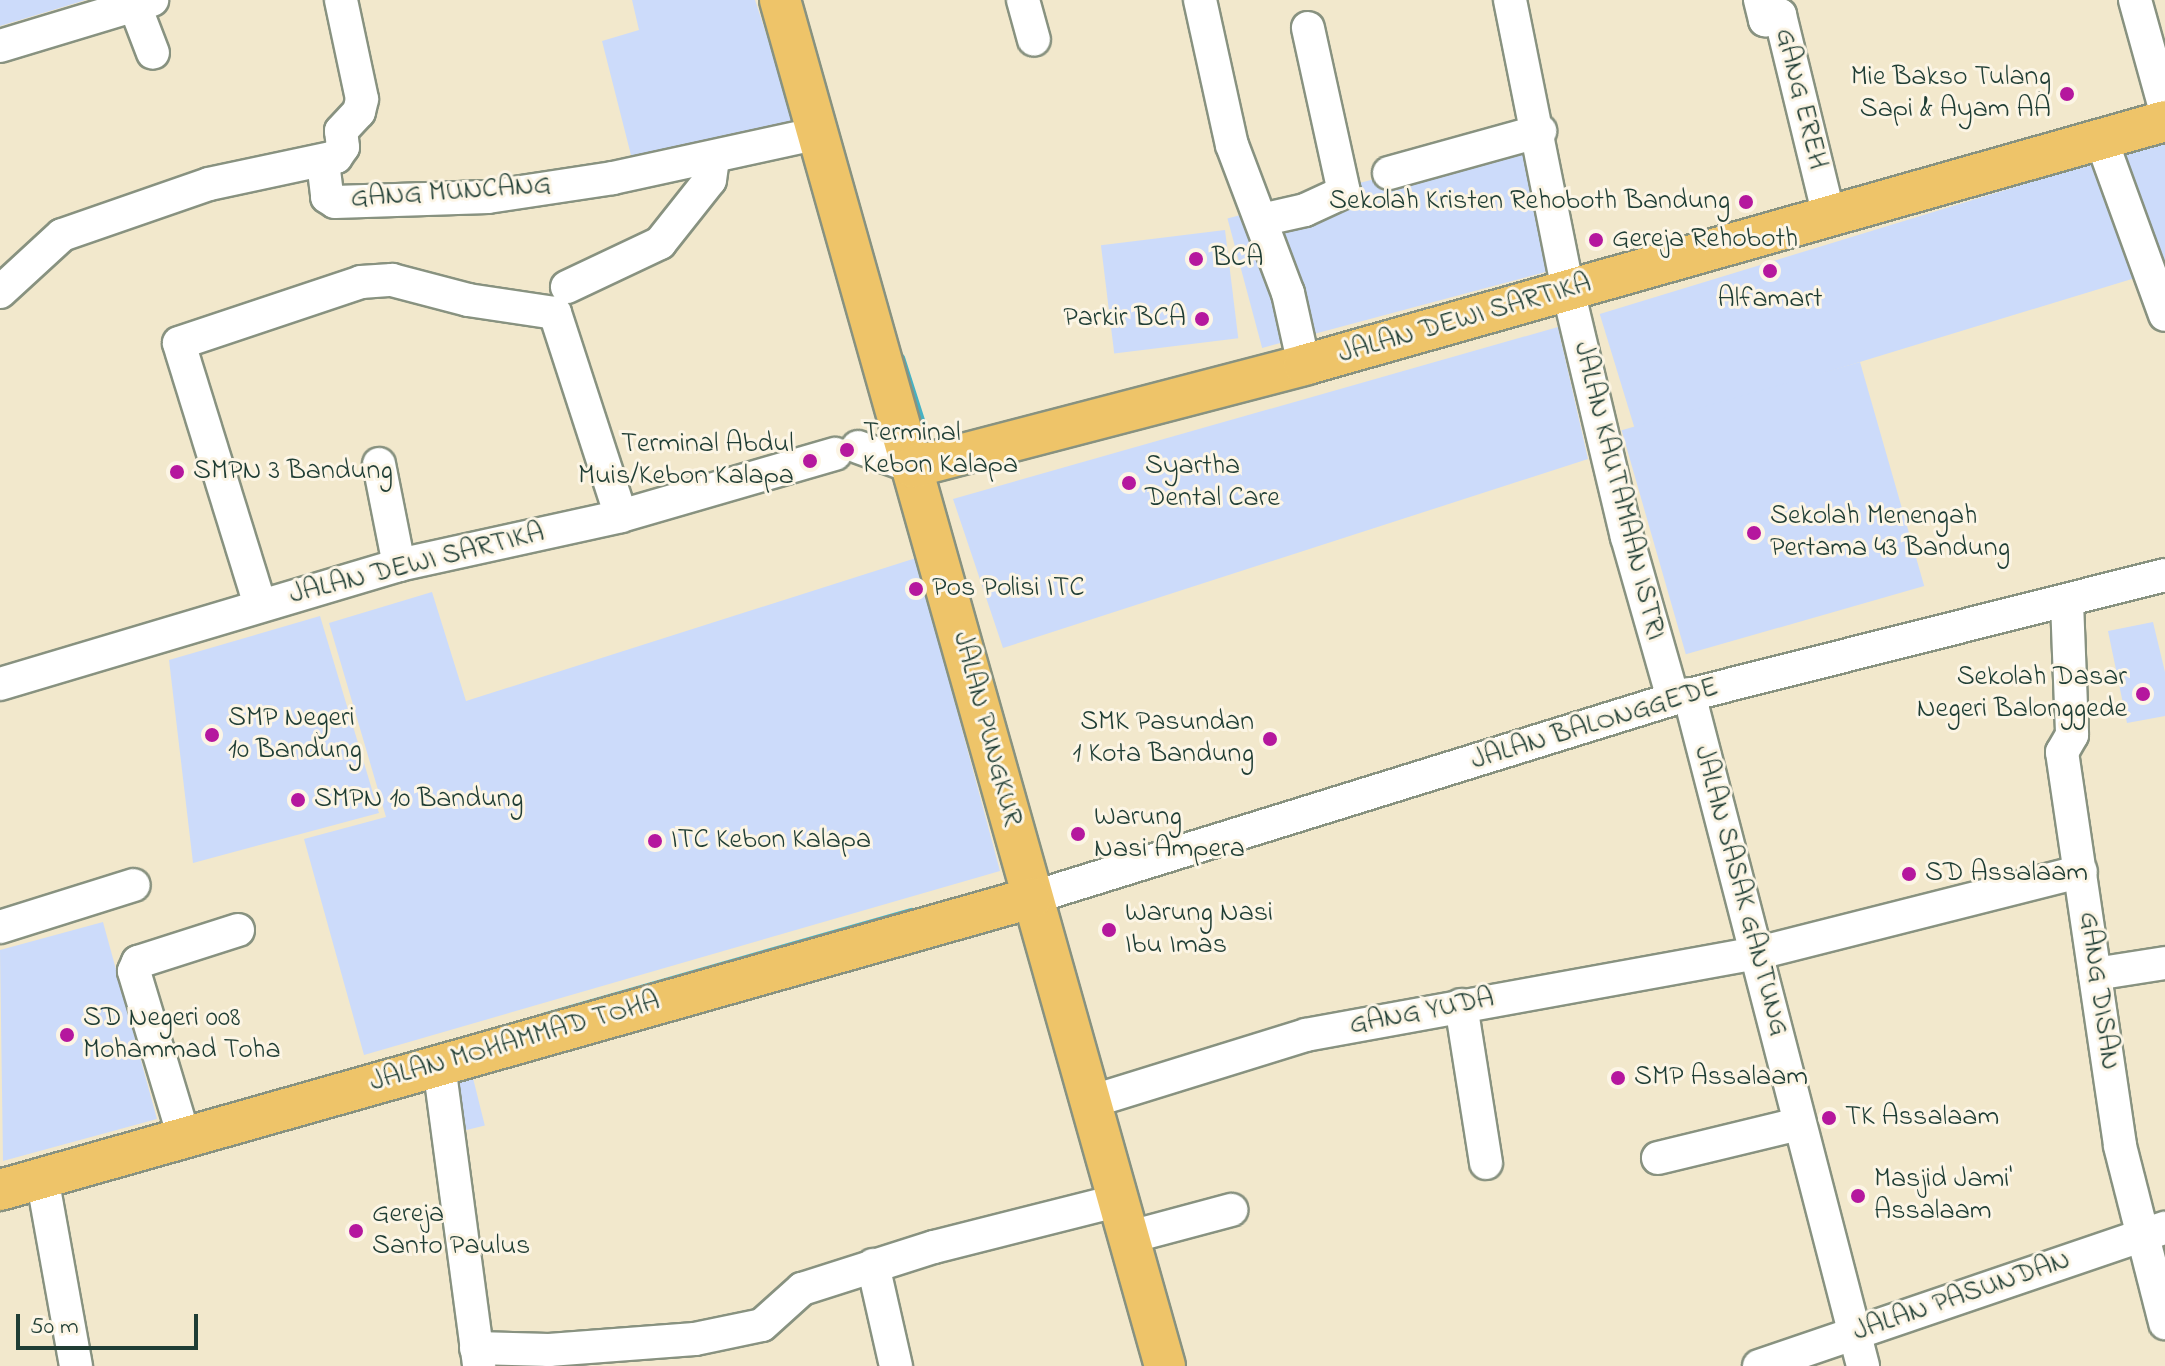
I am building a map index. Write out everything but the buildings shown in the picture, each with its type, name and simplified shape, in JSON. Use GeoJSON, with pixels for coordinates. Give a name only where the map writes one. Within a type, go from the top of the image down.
{"type":"FeatureCollection","features":[{"type":"Feature","properties":{"kind":"main road","name":"JALAN PUNGKUR"},"geometry":{"type":"LineString","coordinates":[[780,0],[1031,898],[1093,1101],[1165,1366]]}},
{"type":"Feature","properties":{"kind":"main road","name":"JALAN DEWI SARTIKA"},"geometry":{"type":"LineString","coordinates":[[913,467],[1304,365],[2165,121]]}},
{"type":"Feature","properties":{"kind":"main road","name":"JALAN MOHAMMAD TOHA"},"geometry":{"type":"LineString","coordinates":[[0,1190],[1031,898]]}},
{"type":"Feature","properties":{"kind":"street"},"geometry":{"type":"LineString","coordinates":[[323,162],[341,152],[341,131],[359,112],[362,99],[341,0]]}},
{"type":"Feature","properties":{"kind":"street"},"geometry":{"type":"LineString","coordinates":[[1023,0],[1034,40]]}},
{"type":"Feature","properties":{"kind":"street"},"geometry":{"type":"LineString","coordinates":[[1200,0],[1232,145],[1288,293],[1304,365]]}},
{"type":"Feature","properties":{"kind":"street","name":"JALAN KAUTAMAAN ISTRI"},"geometry":{"type":"LineString","coordinates":[[1510,0],[1540,131],[1568,290],[1611,474],[1681,696]]}},
{"type":"Feature","properties":{"kind":"street","name":"GANG EREH"},"geometry":{"type":"LineString","coordinates":[[1760,0],[1765,20],[1780,15],[1829,216]]}},
{"type":"Feature","properties":{"kind":"street"},"geometry":{"type":"LineString","coordinates":[[2135,0],[2165,108]]}},
{"type":"Feature","properties":{"kind":"street"},"geometry":{"type":"LineString","coordinates":[[0,46],[144,3],[153,53]]}},
{"type":"Feature","properties":{"kind":"street"},"geometry":{"type":"LineString","coordinates":[[1261,220],[1305,210],[1344,192],[1308,28]]}},
{"type":"Feature","properties":{"kind":"street"},"geometry":{"type":"LineString","coordinates":[[1389,173],[1540,131]]}},
{"type":"Feature","properties":{"kind":"street","name":"GANG MUNCANG"},"geometry":{"type":"LineString","coordinates":[[0,292],[62,235],[209,184],[323,162],[327,197],[342,202],[488,197],[713,158],[819,133]]}},
{"type":"Feature","properties":{"kind":"street"},"geometry":{"type":"LineString","coordinates":[[2101,139],[2165,315]]}},
{"type":"Feature","properties":{"kind":"street"},"geometry":{"type":"LineString","coordinates":[[567,287],[660,243],[710,180],[713,158]]}},
{"type":"Feature","properties":{"kind":"street"},"geometry":{"type":"LineString","coordinates":[[260,605],[179,343],[361,282],[392,280],[468,300],[555,313],[621,516]]}},
{"type":"Feature","properties":{"kind":"street","name":"JALAN DEWI SARTIKA"},"geometry":{"type":"LineString","coordinates":[[0,684],[399,565],[621,516],[847,450],[878,451],[899,466],[913,467]]}},
{"type":"Feature","properties":{"kind":"street"},"geometry":{"type":"LineString","coordinates":[[379,464],[399,565]]}},
{"type":"Feature","properties":{"kind":"street","name":"JALAN BALONGGEDE"},"geometry":{"type":"LineString","coordinates":[[1031,898],[1681,696],[2067,602],[2165,575]]}},
{"type":"Feature","properties":{"kind":"street","name":"GANG DISAN"},"geometry":{"type":"LineString","coordinates":[[2067,602],[2072,735],[2062,752],[2095,974],[2152,1233],[2165,1323]]}},
{"type":"Feature","properties":{"kind":"street","name":"JALAN SASAK GANTUNG"},"geometry":{"type":"LineString","coordinates":[[1681,696],[1758,953],[1863,1366]]}},
{"type":"Feature","properties":{"kind":"street","name":"GANG YUDA"},"geometry":{"type":"LineString","coordinates":[[1093,1101],[1306,1035],[1758,953],[2081,871]]}},
{"type":"Feature","properties":{"kind":"street"},"geometry":{"type":"LineString","coordinates":[[0,927],[134,885]]}},
{"type":"Feature","properties":{"kind":"street"},"geometry":{"type":"LineString","coordinates":[[184,1137],[134,971],[138,962],[238,930]]}},
{"type":"Feature","properties":{"kind":"street"},"geometry":{"type":"LineString","coordinates":[[2095,974],[2165,963]]}},
{"type":"Feature","properties":{"kind":"street"},"geometry":{"type":"LineString","coordinates":[[1461,1005],[1486,1163]]}},
{"type":"Feature","properties":{"kind":"street"},"geometry":{"type":"LineString","coordinates":[[439,1065],[478,1357],[695,1339],[762,1325],[795,1293],[873,1265],[1125,1218],[1231,1210]]}},
{"type":"Feature","properties":{"kind":"street"},"geometry":{"type":"LineString","coordinates":[[1658,1158],[1799,1124]]}},
{"type":"Feature","properties":{"kind":"street"},"geometry":{"type":"LineString","coordinates":[[42,1177],[76,1366]]}},
{"type":"Feature","properties":{"kind":"street","name":"JALAN PASUNDAN"},"geometry":{"type":"LineString","coordinates":[[1759,1366],[2152,1233]]}},
{"type":"Feature","properties":{"kind":"street"},"geometry":{"type":"LineString","coordinates":[[873,1265],[896,1366]]}},
{"type":"Feature","properties":{"kind":"shaded area"},"geometry":{"type":"Polygon","coordinates":[[[0,0],[86,0],[0,26],[0,0]]]}},
{"type":"Feature","properties":{"kind":"shaded area"},"geometry":{"type":"Polygon","coordinates":[[[632,0],[755,0],[799,133],[634,167],[602,41],[639,30],[632,0]]]}},
{"type":"Feature","properties":{"kind":"shaded area"},"geometry":{"type":"Polygon","coordinates":[[[1524,139],[1559,268],[1262,348],[1227,218],[1524,139]]]}},
{"type":"Feature","properties":{"kind":"shaded area"},"geometry":{"type":"Polygon","coordinates":[[[2165,139],[2165,267],[2124,151],[2165,139]]]}},
{"type":"Feature","properties":{"kind":"shaded area"},"geometry":{"type":"Polygon","coordinates":[[[2097,162],[2133,279],[1635,431],[1600,314],[2097,162]]]}},
{"type":"Feature","properties":{"kind":"shaded area"},"geometry":{"type":"Polygon","coordinates":[[[1225,230],[1238,338],[1114,353],[1101,245],[1225,230]]]}},
{"type":"Feature","properties":{"kind":"shaded area"},"geometry":{"type":"Polygon","coordinates":[[[1558,327],[1588,459],[1003,648],[953,499],[1558,327]]]}},
{"type":"Feature","properties":{"kind":"shaded area"},"geometry":{"type":"Polygon","coordinates":[[[1860,362],[1924,586],[1686,654],[1622,430],[1860,362]]]}},
{"type":"Feature","properties":{"kind":"shaded area","name":"ITC Kebon Kalapa"},"geometry":{"type":"Polygon","coordinates":[[[916,558],[1000,871],[364,1055],[304,839],[386,817],[329,623],[432,592],[466,701],[916,558]]]}},
{"type":"Feature","properties":{"kind":"shaded area"},"geometry":{"type":"Polygon","coordinates":[[[320,616],[379,813],[193,863],[169,660],[320,616]]]}},
{"type":"Feature","properties":{"kind":"shaded area","name":"Sekolah Dasar Negeri Balonggede"},"geometry":{"type":"Polygon","coordinates":[[[2153,622],[2165,672],[2165,716],[2127,723],[2108,631],[2153,622]]]}},
{"type":"Feature","properties":{"kind":"shaded area","name":"SD Negeri 008 Mohammad Toha"},"geometry":{"type":"Polygon","coordinates":[[[103,922],[157,1119],[3,1161],[0,950],[103,922]]]}},
{"type":"Feature","properties":{"kind":"shaded area"},"geometry":{"type":"Polygon","coordinates":[[[472,1074],[485,1125],[459,1132],[446,1081],[472,1074]]]}},
{"type":"Feature","properties":{"kind":"waterway"},"geometry":{"type":"LineString","coordinates":[[901,357],[930,448]]}},
{"type":"Feature","properties":{"kind":"waterway"},"geometry":{"type":"LineString","coordinates":[[542,1016],[911,911]]}},
{"type":"Feature","properties":{"kind":"place","name":"Mie Bakso Tulang Sapi & Ayam AA"},"geometry":{"type":"Point","coordinates":[2067,94]}},
{"type":"Feature","properties":{"kind":"place","name":"Sekolah Kristen Rehoboth Bandung"},"geometry":{"type":"Point","coordinates":[1746,202]}},
{"type":"Feature","properties":{"kind":"place","name":"Gereja Rehoboth"},"geometry":{"type":"Point","coordinates":[1596,240]}},
{"type":"Feature","properties":{"kind":"place","name":"BCA"},"geometry":{"type":"Point","coordinates":[1196,259]}},
{"type":"Feature","properties":{"kind":"place","name":"Alfamart"},"geometry":{"type":"Point","coordinates":[1770,271]}},
{"type":"Feature","properties":{"kind":"place","name":"Parkir BCA"},"geometry":{"type":"Point","coordinates":[1202,319]}},
{"type":"Feature","properties":{"kind":"place","name":"Terminal Kebon Kalapa"},"geometry":{"type":"Point","coordinates":[847,450]}},
{"type":"Feature","properties":{"kind":"place","name":"Terminal Abdul Muis/Kebon Kalapa"},"geometry":{"type":"Point","coordinates":[810,461]}},
{"type":"Feature","properties":{"kind":"place","name":"SMPN 3 Bandung"},"geometry":{"type":"Point","coordinates":[177,472]}},
{"type":"Feature","properties":{"kind":"place","name":"Syartha Dental Care"},"geometry":{"type":"Point","coordinates":[1129,483]}},
{"type":"Feature","properties":{"kind":"place","name":"Sekolah Menengah Pertama 43 Bandung"},"geometry":{"type":"Point","coordinates":[1754,533]}},
{"type":"Feature","properties":{"kind":"place","name":"Pos Polisi ITC"},"geometry":{"type":"Point","coordinates":[916,589]}},
{"type":"Feature","properties":{"kind":"place","name":"Sekolah Dasar Negeri Balonggede"},"geometry":{"type":"Point","coordinates":[2143,694]}},
{"type":"Feature","properties":{"kind":"place","name":"SMP Negeri 10 Bandung"},"geometry":{"type":"Point","coordinates":[212,735]}},
{"type":"Feature","properties":{"kind":"place","name":"SMK Pasundan 1 Kota Bandung"},"geometry":{"type":"Point","coordinates":[1270,739]}},
{"type":"Feature","properties":{"kind":"place","name":"SMPN 10 Bandung"},"geometry":{"type":"Point","coordinates":[298,800]}},
{"type":"Feature","properties":{"kind":"place","name":"Warung Nasi Ampera"},"geometry":{"type":"Point","coordinates":[1078,834]}},
{"type":"Feature","properties":{"kind":"place","name":"ITC Kebon Kalapa"},"geometry":{"type":"Point","coordinates":[655,841]}},
{"type":"Feature","properties":{"kind":"place","name":"SD Assalaam"},"geometry":{"type":"Point","coordinates":[1909,874]}},
{"type":"Feature","properties":{"kind":"place","name":"Warung Nasi Ibu Imas"},"geometry":{"type":"Point","coordinates":[1109,930]}},
{"type":"Feature","properties":{"kind":"place","name":"SD Negeri 008 Mohammad Toha"},"geometry":{"type":"Point","coordinates":[67,1035]}},
{"type":"Feature","properties":{"kind":"place","name":"SMP Assalaam"},"geometry":{"type":"Point","coordinates":[1618,1078]}},
{"type":"Feature","properties":{"kind":"place","name":"TK Assalaam"},"geometry":{"type":"Point","coordinates":[1829,1118]}},
{"type":"Feature","properties":{"kind":"place","name":"Masjid Jami' Assalaam"},"geometry":{"type":"Point","coordinates":[1858,1196]}},
{"type":"Feature","properties":{"kind":"place","name":"Gereja Santo Paulus"},"geometry":{"type":"Point","coordinates":[356,1231]}}]}
